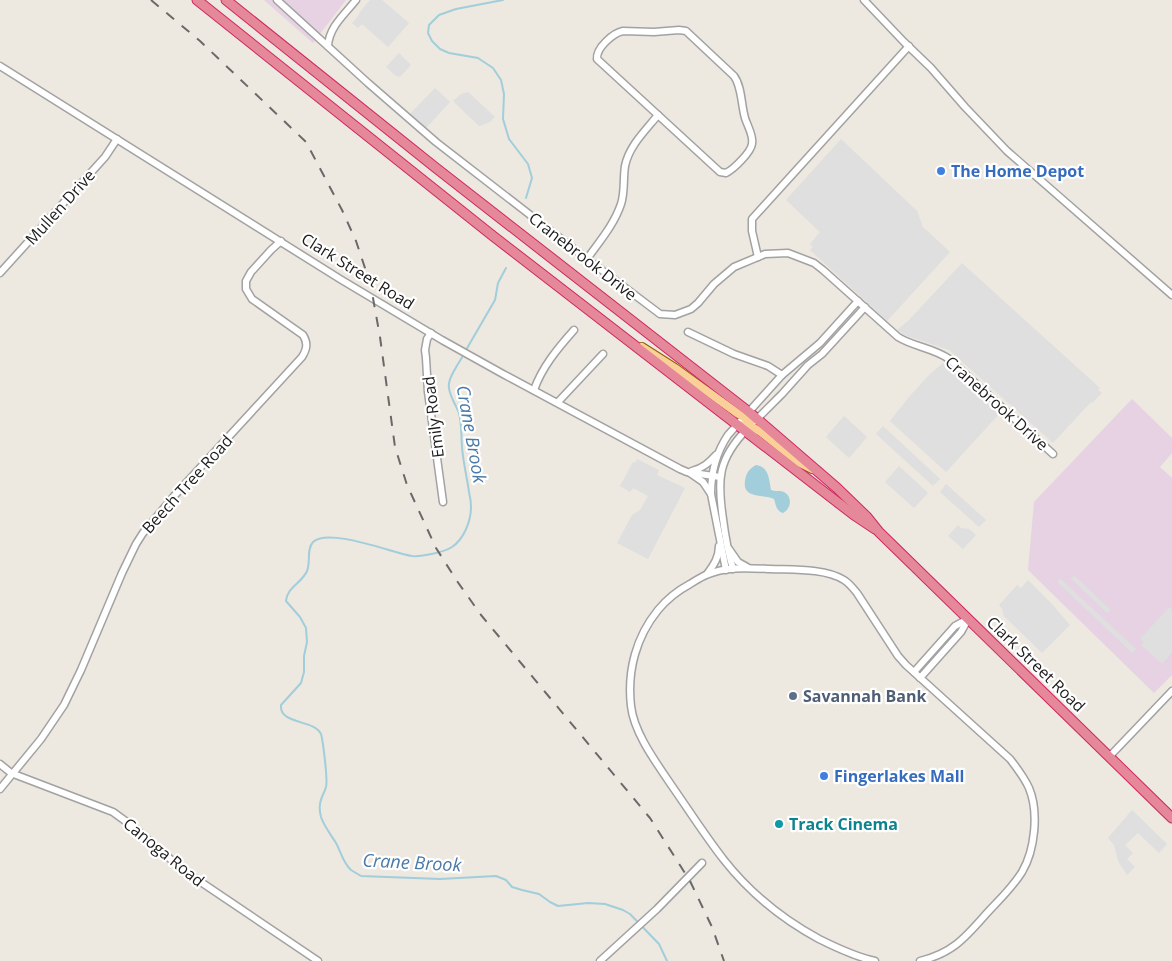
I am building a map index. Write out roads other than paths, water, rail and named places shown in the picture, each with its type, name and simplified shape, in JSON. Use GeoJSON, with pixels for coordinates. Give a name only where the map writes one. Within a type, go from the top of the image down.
{"type":"FeatureCollection","features":[{"type":"Feature","properties":{"kind":"highway"},"geometry":{"type":"LineString","coordinates":[[197,0],[417,176],[618,333],[745,422]]}},
{"type":"Feature","properties":{"kind":"highway","name":"Clark Street Road"},"geometry":{"type":"LineString","coordinates":[[226,0],[443,174],[745,422],[858,519],[879,532]]}},
{"type":"Feature","properties":{"kind":"highway","name":"Clark Street Road"},"geometry":{"type":"LineString","coordinates":[[745,422],[757,419],[868,517],[879,532],[1172,818]]}},
{"type":"Feature","properties":{"kind":"main road"},"geometry":{"type":"LineString","coordinates":[[745,422],[761,432],[800,463],[821,474]]}},
{"type":"Feature","properties":{"kind":"street","name":"Cranebrook Drive"},"geometry":{"type":"LineString","coordinates":[[277,0],[436,142],[660,314],[675,315],[691,309],[714,284],[734,267],[765,254],[788,253],[814,263],[906,342],[932,350],[949,358],[1053,454]]}},
{"type":"Feature","properties":{"kind":"street"},"geometry":{"type":"LineString","coordinates":[[328,46],[333,29],[356,0]]}},
{"type":"Feature","properties":{"kind":"street"},"geometry":{"type":"LineString","coordinates":[[864,0],[931,68],[1007,151],[1172,295]]}},
{"type":"Feature","properties":{"kind":"street"},"geometry":{"type":"LineString","coordinates":[[686,31],[736,79],[752,139],[752,146],[734,168],[729,172],[720,172],[658,115],[597,59],[597,54],[601,48],[618,32],[686,31]]}},
{"type":"Feature","properties":{"kind":"street"},"geometry":{"type":"LineString","coordinates":[[758,257],[752,232],[752,219],[909,46]]}},
{"type":"Feature","properties":{"kind":"street","name":"Clark Street Road"},"geometry":{"type":"LineString","coordinates":[[0,66],[340,279],[442,340],[668,463],[687,472],[716,476]]}},
{"type":"Feature","properties":{"kind":"street"},"geometry":{"type":"LineString","coordinates":[[586,259],[611,224],[621,206],[625,168],[630,152],[658,115]]}},
{"type":"Feature","properties":{"kind":"street","name":"Mullen Drive"},"geometry":{"type":"LineString","coordinates":[[0,273],[105,157],[117,139]]}},
{"type":"Feature","properties":{"kind":"street","name":"Beech Tree Road"},"geometry":{"type":"LineString","coordinates":[[0,789],[41,739],[64,705],[122,573],[143,533],[175,495],[306,352],[306,342],[303,336],[252,299],[246,289],[246,282],[251,272],[281,241]]}},
{"type":"Feature","properties":{"kind":"street"},"geometry":{"type":"LineString","coordinates":[[729,569],[720,540],[712,494],[716,476],[722,468],[745,422],[782,375],[815,348],[858,301]]}},
{"type":"Feature","properties":{"kind":"street"},"geometry":{"type":"LineString","coordinates":[[757,419],[808,365],[822,354],[865,307]]}},
{"type":"Feature","properties":{"kind":"street"},"geometry":{"type":"LineString","coordinates":[[534,390],[547,364],[574,330]]}},
{"type":"Feature","properties":{"kind":"street"},"geometry":{"type":"LineString","coordinates":[[688,332],[734,354],[768,366],[782,375],[785,384],[782,394]]}},
{"type":"Feature","properties":{"kind":"street","name":"Emily Road"},"geometry":{"type":"LineString","coordinates":[[431,333],[427,339],[425,350],[428,392],[443,502]]}},
{"type":"Feature","properties":{"kind":"street"},"geometry":{"type":"LineString","coordinates":[[558,402],[602,354]]}},
{"type":"Feature","properties":{"kind":"street"},"geometry":{"type":"LineString","coordinates":[[729,569],[728,547],[714,465],[728,436],[745,422]]}},
{"type":"Feature","properties":{"kind":"street"},"geometry":{"type":"LineString","coordinates":[[687,472],[703,467],[719,452]]}},
{"type":"Feature","properties":{"kind":"street"},"geometry":{"type":"LineString","coordinates":[[687,472],[703,482],[712,494]]}},
{"type":"Feature","properties":{"kind":"street"},"geometry":{"type":"LineString","coordinates":[[707,574],[718,557],[720,540]]}},
{"type":"Feature","properties":{"kind":"street"},"geometry":{"type":"LineString","coordinates":[[728,547],[738,562],[747,567]]}},
{"type":"Feature","properties":{"kind":"street"},"geometry":{"type":"LineString","coordinates":[[875,961],[840,949],[806,932],[779,914],[749,888],[712,844],[656,764],[640,735],[631,707],[630,689],[631,670],[640,638],[653,616],[666,601],[683,588],[707,574],[747,567],[818,572],[831,574],[844,580],[857,593],[898,656],[1010,759],[1022,776],[1029,789],[1034,816],[1034,834],[1025,867],[1016,881],[959,943],[936,956],[920,961]]}},
{"type":"Feature","properties":{"kind":"street"},"geometry":{"type":"LineString","coordinates":[[914,672],[955,626],[968,619]]}},
{"type":"Feature","properties":{"kind":"street"},"geometry":{"type":"LineString","coordinates":[[920,678],[961,632],[968,619]]}},
{"type":"Feature","properties":{"kind":"street"},"geometry":{"type":"LineString","coordinates":[[1109,756],[1172,691]]}},
{"type":"Feature","properties":{"kind":"street","name":"Canoga Road"},"geometry":{"type":"LineString","coordinates":[[0,764],[12,773],[113,812],[135,828],[186,872],[318,961]]}},
{"type":"Feature","properties":{"kind":"street"},"geometry":{"type":"LineString","coordinates":[[600,961],[702,864]]}},
{"type":"Feature","properties":{"kind":"water"},"geometry":{"type":"Polygon","coordinates":[[[756,465],[764,468],[766,471],[771,490],[783,491],[789,497],[788,509],[783,513],[776,506],[774,499],[751,494],[747,491],[745,487],[746,476],[756,465]]]}},
{"type":"Feature","properties":{"kind":"waterway"},"geometry":{"type":"LineString","coordinates":[[503,0],[456,9],[439,15],[429,25],[428,33],[432,41],[440,49],[449,53],[478,58],[493,68],[501,80],[504,94],[503,119],[509,139],[528,164],[532,178],[526,198]]}},
{"type":"Feature","properties":{"kind":"waterway","name":"Crane Brook"},"geometry":{"type":"LineString","coordinates":[[466,350],[495,300],[498,283],[506,268]]}},
{"type":"Feature","properties":{"kind":"waterway","name":"Crane Brook"},"geometry":{"type":"LineString","coordinates":[[464,354],[452,376],[449,388],[460,417],[463,453],[471,501],[471,512],[466,529],[456,544],[449,549],[421,556],[412,556],[361,542],[332,537],[321,538],[313,542],[310,549],[307,571],[289,592],[286,601],[300,617],[306,628],[307,642],[301,683],[281,705],[282,711],[285,716],[312,726],[321,734],[326,787],[320,803],[320,814],[344,861],[351,870],[361,876],[440,879],[496,876],[506,880],[512,887],[539,894],[558,906],[588,903],[605,904],[630,914],[659,944],[667,961]]}},
{"type":"Feature","properties":{"kind":"railway"},"geometry":{"type":"LineString","coordinates":[[151,0],[200,41],[306,142],[342,210],[356,241],[367,274],[380,337],[395,447],[407,485],[436,548],[481,615],[650,818],[690,881],[712,927],[724,961]]}},
{"type":"Feature","properties":{"kind":"place","name":"The Home Depot"},"geometry":{"type":"Point","coordinates":[941,171]}},
{"type":"Feature","properties":{"kind":"place","name":"Savannah Bank"},"geometry":{"type":"Point","coordinates":[793,696]}},
{"type":"Feature","properties":{"kind":"place","name":"Fingerlakes Mall"},"geometry":{"type":"Point","coordinates":[824,776]}},
{"type":"Feature","properties":{"kind":"place","name":"Track Cinema"},"geometry":{"type":"Point","coordinates":[779,824]}}]}
